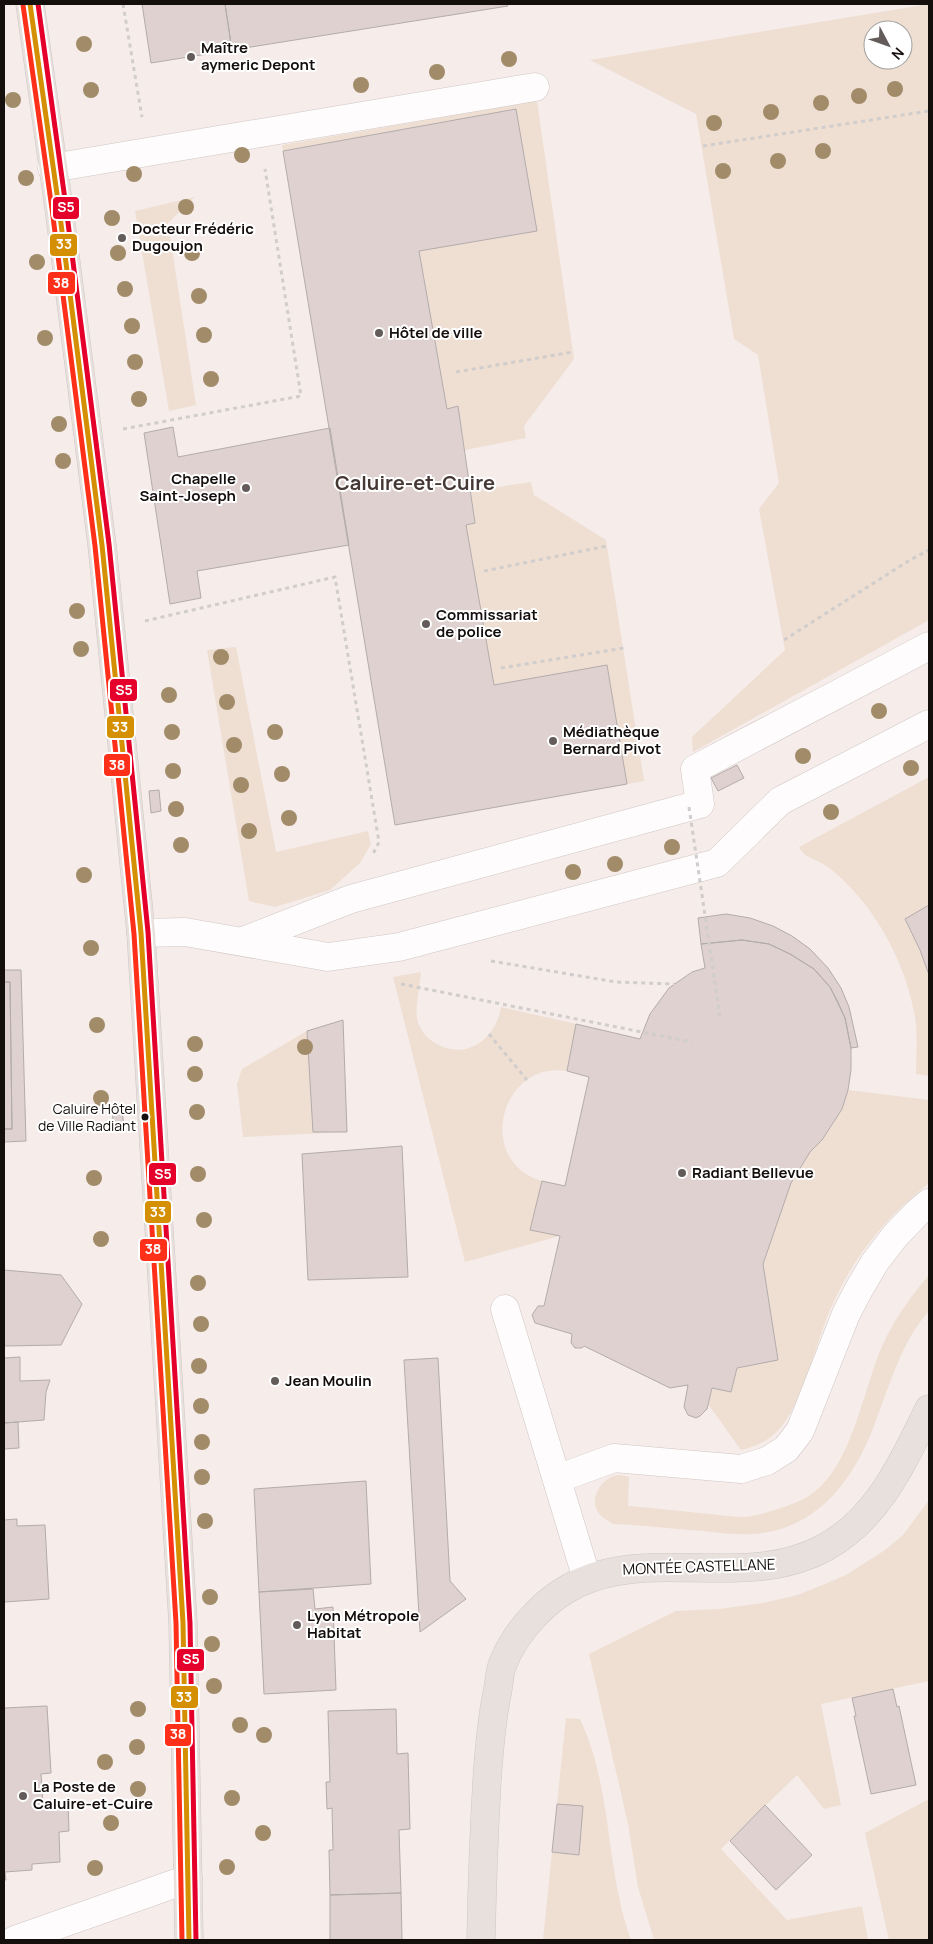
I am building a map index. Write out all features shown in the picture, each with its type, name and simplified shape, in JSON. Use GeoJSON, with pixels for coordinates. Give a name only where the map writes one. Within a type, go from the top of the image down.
{"type":"FeatureCollection","features":[{"type":"Feature","properties":{"kind":"main road"},"geometry":{"type":"LineString","coordinates":[[30,4],[59,208],[102,545],[141,933],[184,1623],[189,1940]]}},
{"type":"Feature","properties":{"kind":"main road","name":"MONTÉE CASTELLANE"},"geometry":{"type":"LineString","coordinates":[[481,1940],[482,1857],[490,1730],[502,1665],[522,1628],[548,1601],[567,1588],[587,1579],[618,1570],[650,1567],[753,1568],[790,1562],[824,1548],[856,1526],[879,1500],[899,1470],[929,1410]]}},
{"type":"Feature","properties":{"kind":"street"},"geometry":{"type":"LineString","coordinates":[[52,168],[535,87]]}},
{"type":"Feature","properties":{"kind":"street"},"geometry":{"type":"LineString","coordinates":[[243,941],[351,899],[700,804],[695,769],[929,646]]}},
{"type":"Feature","properties":{"kind":"street"},"geometry":{"type":"LineString","coordinates":[[141,933],[186,932],[328,957],[399,946],[717,863],[780,801],[929,724]]}},
{"type":"Feature","properties":{"kind":"street"},"geometry":{"type":"LineString","coordinates":[[556,1479],[614,1458],[741,1469],[767,1461],[786,1449],[800,1431],[846,1314],[859,1289],[875,1262],[895,1236],[916,1213],[929,1203]]}},
{"type":"Feature","properties":{"kind":"street"},"geometry":{"type":"LineString","coordinates":[[505,1309],[587,1579]]}},
{"type":"Feature","properties":{"kind":"street"},"geometry":{"type":"LineString","coordinates":[[14,1940],[188,1879]]}},
{"type":"Feature","properties":{"kind":"path"},"geometry":{"type":"LineString","coordinates":[[123,4],[147,152]]}},
{"type":"Feature","properties":{"kind":"path"},"geometry":{"type":"LineString","coordinates":[[702,146],[929,111]]}},
{"type":"Feature","properties":{"kind":"path"},"geometry":{"type":"LineString","coordinates":[[88,435],[301,396],[260,133]]}},
{"type":"Feature","properties":{"kind":"path"},"geometry":{"type":"LineString","coordinates":[[456,372],[573,352]]}},
{"type":"Feature","properties":{"kind":"path"},"geometry":{"type":"LineString","coordinates":[[484,571],[607,546]]}},
{"type":"Feature","properties":{"kind":"path"},"geometry":{"type":"LineString","coordinates":[[784,640],[910,560],[929,550]]}},
{"type":"Feature","properties":{"kind":"path"},"geometry":{"type":"LineString","coordinates":[[110,629],[334,577],[378,842]]}},
{"type":"Feature","properties":{"kind":"path"},"geometry":{"type":"LineString","coordinates":[[501,668],[624,648]]}},
{"type":"Feature","properties":{"kind":"path"},"geometry":{"type":"LineString","coordinates":[[689,807],[720,1017]]}},
{"type":"Feature","properties":{"kind":"path"},"geometry":{"type":"LineString","coordinates":[[481,960],[616,982],[675,984]]}},
{"type":"Feature","properties":{"kind":"path"},"geometry":{"type":"LineString","coordinates":[[392,983],[692,1042]]}},
{"type":"Feature","properties":{"kind":"path"},"geometry":{"type":"LineString","coordinates":[[488,1034],[527,1080]]}},
{"type":"Feature","properties":{"kind":"shaded area"},"geometry":{"type":"Polygon","coordinates":[[[929,4],[929,620],[693,752],[692,737],[785,650],[759,509],[779,483],[758,355],[734,339],[696,114],[590,60],[929,4]]]}},
{"type":"Feature","properties":{"kind":"shaded area"},"geometry":{"type":"Polygon","coordinates":[[[537,101],[574,359],[524,426],[526,438],[465,450],[458,407],[447,409],[419,251],[537,231],[516,110],[283,151],[282,145],[537,101]]]}},
{"type":"Feature","properties":{"kind":"shaded area"},"geometry":{"type":"Polygon","coordinates":[[[195,197],[168,223],[196,405],[169,411],[135,211],[195,197]]]}},
{"type":"Feature","properties":{"kind":"shaded area"},"geometry":{"type":"Polygon","coordinates":[[[531,482],[534,495],[606,540],[644,781],[627,784],[607,666],[494,685],[466,525],[475,523],[471,491],[531,482]]]}},
{"type":"Feature","properties":{"kind":"shaded area"},"geometry":{"type":"Polygon","coordinates":[[[236,647],[276,852],[368,831],[371,844],[360,863],[330,890],[275,907],[249,901],[207,650],[236,647]]]}},
{"type":"Feature","properties":{"kind":"shaded area"},"geometry":{"type":"Polygon","coordinates":[[[929,777],[929,905],[905,920],[920,950],[929,975],[929,1076],[916,1074],[916,1031],[911,999],[900,964],[883,930],[861,900],[837,874],[827,866],[807,856],[799,847],[929,777]]]}},
{"type":"Feature","properties":{"kind":"shaded area"},"geometry":{"type":"Polygon","coordinates":[[[421,972],[417,1008],[418,1021],[426,1036],[440,1046],[463,1049],[474,1046],[491,1031],[501,1007],[576,1024],[567,1071],[544,1072],[526,1081],[512,1096],[504,1114],[503,1135],[508,1154],[521,1170],[542,1181],[530,1230],[560,1236],[465,1262],[393,977],[421,972]]]}},
{"type":"Feature","properties":{"kind":"shaded area"},"geometry":{"type":"Polygon","coordinates":[[[343,1020],[347,1132],[243,1137],[237,1084],[242,1069],[307,1031],[343,1020]]]}},
{"type":"Feature","properties":{"kind":"shaded area"},"geometry":{"type":"Polygon","coordinates":[[[848,1090],[929,1100],[929,1183],[881,1228],[852,1268],[830,1310],[799,1395],[782,1426],[764,1441],[741,1450],[708,1404],[712,1388],[731,1392],[737,1368],[778,1360],[763,1264],[791,1183],[810,1152],[822,1140],[833,1124],[842,1109],[848,1090]]]}},
{"type":"Feature","properties":{"kind":"shaded area"},"geometry":{"type":"Polygon","coordinates":[[[929,1275],[929,1311],[919,1323],[904,1350],[867,1443],[845,1481],[831,1498],[815,1512],[797,1523],[776,1530],[753,1534],[729,1534],[613,1524],[599,1514],[595,1501],[596,1495],[602,1484],[618,1475],[629,1477],[628,1506],[728,1516],[745,1517],[762,1514],[796,1502],[813,1493],[827,1480],[847,1445],[876,1362],[888,1334],[904,1308],[929,1275]]]}},
{"type":"Feature","properties":{"kind":"shaded area"},"geometry":{"type":"Polygon","coordinates":[[[929,1500],[929,1681],[821,1704],[841,1805],[824,1809],[797,1775],[721,1849],[787,1920],[862,1906],[868,1940],[654,1940],[638,1887],[628,1824],[589,1654],[676,1611],[719,1609],[763,1603],[798,1595],[846,1575],[885,1550],[903,1535],[929,1500]]]}},
{"type":"Feature","properties":{"kind":"shaded area"},"geometry":{"type":"Polygon","coordinates":[[[566,1718],[580,1719],[591,1746],[604,1801],[617,1885],[631,1940],[543,1940],[552,1852],[578,1855],[557,1804],[566,1718]]]}},
{"type":"Feature","properties":{"kind":"shaded area"},"geometry":{"type":"Polygon","coordinates":[[[929,1799],[929,1940],[889,1940],[865,1833],[929,1799]]]}},
{"type":"Feature","properties":{"kind":"building"},"geometry":{"type":"Polygon","coordinates":[[[142,4],[225,4],[232,50],[151,63],[142,4]]]}},
{"type":"Feature","properties":{"kind":"building"},"geometry":{"type":"Polygon","coordinates":[[[225,4],[507,4],[508,6],[232,50],[225,4]]]}},
{"type":"Feature","properties":{"kind":"building"},"geometry":{"type":"Polygon","coordinates":[[[516,109],[537,231],[419,251],[447,409],[458,406],[475,523],[466,525],[494,685],[607,665],[627,784],[395,825],[283,151],[516,109]]]}},
{"type":"Feature","properties":{"kind":"building","name":"Chapelle Saint-Joseph"},"geometry":{"type":"Polygon","coordinates":[[[173,427],[178,457],[330,428],[349,545],[197,571],[201,598],[170,604],[144,433],[173,427]]]}},
{"type":"Feature","properties":{"kind":"building"},"geometry":{"type":"Polygon","coordinates":[[[737,765],[744,778],[718,791],[711,778],[737,765]]]}},
{"type":"Feature","properties":{"kind":"building"},"geometry":{"type":"Polygon","coordinates":[[[159,790],[161,811],[151,813],[149,791],[159,790]]]}},
{"type":"Feature","properties":{"kind":"building"},"geometry":{"type":"Polygon","coordinates":[[[929,905],[929,975],[920,950],[905,919],[929,905]]]}},
{"type":"Feature","properties":{"kind":"building"},"geometry":{"type":"Polygon","coordinates":[[[726,914],[750,918],[773,926],[792,936],[810,949],[828,968],[841,988],[849,1007],[858,1047],[851,1048],[845,1018],[838,1002],[830,987],[814,969],[769,944],[742,940],[701,944],[698,918],[726,914]]]}},
{"type":"Feature","properties":{"kind":"building","name":"Radiant Bellevue"},"geometry":{"type":"Polygon","coordinates":[[[742,940],[769,944],[790,954],[814,969],[830,987],[845,1018],[851,1048],[851,1070],[848,1090],[842,1109],[822,1140],[810,1152],[791,1183],[763,1264],[778,1360],[737,1368],[731,1392],[712,1388],[707,1409],[696,1418],[688,1415],[684,1407],[688,1385],[670,1388],[584,1346],[582,1348],[575,1348],[571,1343],[572,1334],[535,1323],[532,1315],[538,1306],[544,1306],[560,1236],[530,1230],[542,1181],[565,1186],[589,1077],[567,1071],[576,1024],[640,1039],[650,1014],[669,988],[692,972],[705,968],[701,944],[742,940]]]}},
{"type":"Feature","properties":{"kind":"building"},"geometry":{"type":"Polygon","coordinates":[[[4,970],[21,970],[26,1141],[4,1142],[4,1129],[12,1129],[10,982],[4,982],[4,970]]]}},
{"type":"Feature","properties":{"kind":"building"},"geometry":{"type":"Polygon","coordinates":[[[4,982],[10,982],[12,1129],[4,1129],[4,982]]]}},
{"type":"Feature","properties":{"kind":"building"},"geometry":{"type":"Polygon","coordinates":[[[343,1020],[347,1132],[313,1132],[307,1031],[343,1020]]]}},
{"type":"Feature","properties":{"kind":"building"},"geometry":{"type":"Polygon","coordinates":[[[122,1108],[124,1129],[114,1131],[112,1109],[122,1108]]]}},
{"type":"Feature","properties":{"kind":"building"},"geometry":{"type":"Polygon","coordinates":[[[402,1146],[408,1277],[308,1280],[302,1154],[402,1146]]]}},
{"type":"Feature","properties":{"kind":"building"},"geometry":{"type":"Polygon","coordinates":[[[4,1270],[61,1275],[82,1304],[61,1345],[4,1346],[4,1270]]]}},
{"type":"Feature","properties":{"kind":"building"},"geometry":{"type":"Polygon","coordinates":[[[20,1357],[20,1381],[50,1380],[46,1392],[44,1420],[4,1423],[4,1358],[20,1357]]]}},
{"type":"Feature","properties":{"kind":"building"},"geometry":{"type":"Polygon","coordinates":[[[438,1358],[450,1581],[466,1599],[420,1632],[404,1360],[438,1358]]]}},
{"type":"Feature","properties":{"kind":"building"},"geometry":{"type":"Polygon","coordinates":[[[18,1422],[19,1448],[4,1449],[4,1423],[18,1422]]]}},
{"type":"Feature","properties":{"kind":"building"},"geometry":{"type":"Polygon","coordinates":[[[366,1481],[371,1584],[259,1592],[254,1489],[366,1481]]]}},
{"type":"Feature","properties":{"kind":"building"},"geometry":{"type":"Polygon","coordinates":[[[17,1519],[17,1526],[45,1525],[49,1599],[4,1602],[4,1520],[17,1519]]]}},
{"type":"Feature","properties":{"kind":"building","name":"Lyon Métropole Habitat"},"geometry":{"type":"Polygon","coordinates":[[[313,1589],[315,1609],[333,1607],[336,1690],[264,1694],[259,1592],[313,1589]]]}},
{"type":"Feature","properties":{"kind":"building"},"geometry":{"type":"Polygon","coordinates":[[[893,1689],[897,1707],[899,1706],[916,1785],[871,1794],[854,1716],[856,1716],[852,1698],[893,1689]]]}},
{"type":"Feature","properties":{"kind":"building","name":"La Poste de Caluire-et-Cuire"},"geometry":{"type":"Polygon","coordinates":[[[47,1706],[51,1773],[41,1774],[43,1805],[68,1804],[69,1831],[59,1832],[60,1862],[32,1864],[32,1870],[5,1872],[6,1880],[4,1880],[4,1708],[47,1706]]]}},
{"type":"Feature","properties":{"kind":"building"},"geometry":{"type":"Polygon","coordinates":[[[396,1709],[397,1754],[408,1753],[410,1829],[399,1830],[401,1893],[330,1895],[329,1850],[333,1850],[332,1808],[327,1809],[326,1782],[330,1782],[328,1711],[396,1709]]]}},
{"type":"Feature","properties":{"kind":"building"},"geometry":{"type":"Polygon","coordinates":[[[557,1804],[583,1806],[579,1855],[552,1852],[557,1804]]]}},
{"type":"Feature","properties":{"kind":"building"},"geometry":{"type":"Polygon","coordinates":[[[765,1805],[812,1855],[776,1890],[730,1841],[765,1805]]]}},
{"type":"Feature","properties":{"kind":"building"},"geometry":{"type":"Polygon","coordinates":[[[401,1893],[402,1940],[330,1940],[330,1895],[401,1893]]]}},
{"type":"Feature","properties":{"kind":"transit line","name":"33"},"geometry":{"type":"LineString","coordinates":[[30,4],[59,208],[102,545],[141,933],[183,1623],[189,1940]]}},
{"type":"Feature","properties":{"kind":"transit line","name":"S5"},"geometry":{"type":"LineString","coordinates":[[38,4],[109,544],[148,932],[190,1623],[196,1940]]}},
{"type":"Feature","properties":{"kind":"transit line","name":"38"},"geometry":{"type":"LineString","coordinates":[[23,5],[52,209],[95,546],[134,934],[176,1623],[182,1940]]}},
{"type":"Feature","properties":{"kind":"place","name":"Maître aymeric Depont"},"geometry":{"type":"Point","coordinates":[191,57]}},
{"type":"Feature","properties":{"kind":"place","name":"Docteur Frédéric Dugoujon"},"geometry":{"type":"Point","coordinates":[122,238]}},
{"type":"Feature","properties":{"kind":"place","name":"Hôtel de ville"},"geometry":{"type":"Point","coordinates":[379,333]}},
{"type":"Feature","properties":{"kind":"place","name":"Chapelle Saint-Joseph"},"geometry":{"type":"Point","coordinates":[246,488]}},
{"type":"Feature","properties":{"kind":"place","name":"Commissariat de police"},"geometry":{"type":"Point","coordinates":[426,624]}},
{"type":"Feature","properties":{"kind":"place","name":"Médiathèque Bernard Pivot"},"geometry":{"type":"Point","coordinates":[553,741]}},
{"type":"Feature","properties":{"kind":"place","name":"Caluire Hôtel de Ville Radiant"},"geometry":{"type":"Point","coordinates":[145,1117]}},
{"type":"Feature","properties":{"kind":"place","name":"Radiant Bellevue"},"geometry":{"type":"Point","coordinates":[682,1173]}},
{"type":"Feature","properties":{"kind":"place","name":"Jean Moulin"},"geometry":{"type":"Point","coordinates":[275,1381]}},
{"type":"Feature","properties":{"kind":"place","name":"Lyon Métropole Habitat"},"geometry":{"type":"Point","coordinates":[297,1625]}},
{"type":"Feature","properties":{"kind":"place","name":"La Poste de Caluire-et-Cuire"},"geometry":{"type":"Point","coordinates":[23,1796]}},
{"type":"Feature","properties":{"kind":"district","name":"Caluire-et-Cuire"},"geometry":{"type":"Point","coordinates":[415,483]}}]}
